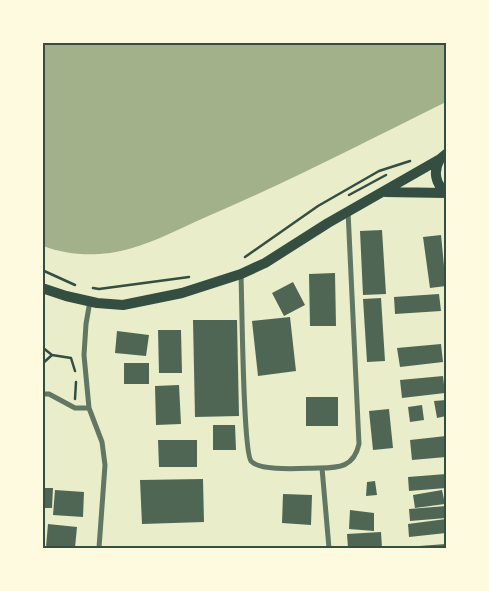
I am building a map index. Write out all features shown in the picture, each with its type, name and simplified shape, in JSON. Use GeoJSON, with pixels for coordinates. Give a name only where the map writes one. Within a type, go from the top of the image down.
{"type":"FeatureCollection","features":[{"type":"Feature","properties":{"kind":"main road"},"geometry":{"type":"LineString","coordinates":[[42,288],[66,296],[123,305],[182,293],[241,274],[265,263],[348,211],[443,157]]}},
{"type":"Feature","properties":{"kind":"main road"},"geometry":{"type":"LineString","coordinates":[[443,157],[436,168],[436,178],[446,192]]}},
{"type":"Feature","properties":{"kind":"main road"},"geometry":{"type":"LineString","coordinates":[[384,192],[446,192]]}},
{"type":"Feature","properties":{"kind":"street"},"geometry":{"type":"LineString","coordinates":[[241,274],[247,450],[252,463],[262,467],[322,468],[344,466],[357,454],[360,444],[348,211]]}},
{"type":"Feature","properties":{"kind":"street"},"geometry":{"type":"LineString","coordinates":[[90,301],[84,355],[89,408],[102,442],[105,465],[100,548]]}},
{"type":"Feature","properties":{"kind":"street"},"geometry":{"type":"LineString","coordinates":[[42,394],[49,394],[75,408],[89,408]]}},
{"type":"Feature","properties":{"kind":"street"},"geometry":{"type":"LineString","coordinates":[[322,468],[329,548]]}},
{"type":"Feature","properties":{"kind":"path"},"geometry":{"type":"LineString","coordinates":[[240,262],[318,206],[379,171],[414,161],[344,198]]}},
{"type":"Feature","properties":{"kind":"path"},"geometry":{"type":"LineString","coordinates":[[247,260],[255,256]]}},
{"type":"Feature","properties":{"kind":"path"},"geometry":{"type":"LineString","coordinates":[[42,270],[81,287]]}},
{"type":"Feature","properties":{"kind":"path"},"geometry":{"type":"LineString","coordinates":[[90,288],[99,289],[190,277]]}},
{"type":"Feature","properties":{"kind":"path"},"geometry":{"type":"LineString","coordinates":[[42,347],[52,355],[71,358],[76,375],[75,408]]}},
{"type":"Feature","properties":{"kind":"path"},"geometry":{"type":"LineString","coordinates":[[42,364],[52,355]]}},
{"type":"Feature","properties":{"kind":"shaded area"},"geometry":{"type":"Polygon","coordinates":[[[42,43],[446,43],[446,102],[297,176],[134,248],[110,253],[68,253],[43,246],[42,43]]]}},
{"type":"Feature","properties":{"kind":"building"},"geometry":{"type":"Polygon","coordinates":[[[382,230],[386,294],[363,295],[360,231],[382,230]]]}},
{"type":"Feature","properties":{"kind":"building"},"geometry":{"type":"Polygon","coordinates":[[[441,235],[446,286],[430,288],[423,237],[441,235]]]}},
{"type":"Feature","properties":{"kind":"building"},"geometry":{"type":"Polygon","coordinates":[[[335,273],[336,326],[310,326],[309,274],[335,273]]]}},
{"type":"Feature","properties":{"kind":"building"},"geometry":{"type":"Polygon","coordinates":[[[293,282],[305,305],[284,316],[272,293],[293,282]]]}},
{"type":"Feature","properties":{"kind":"building"},"geometry":{"type":"Polygon","coordinates":[[[439,294],[441,311],[395,314],[394,297],[439,294]]]}},
{"type":"Feature","properties":{"kind":"building"},"geometry":{"type":"Polygon","coordinates":[[[381,298],[385,361],[367,362],[363,299],[381,298]]]}},
{"type":"Feature","properties":{"kind":"building"},"geometry":{"type":"Polygon","coordinates":[[[290,317],[296,371],[258,376],[252,321],[290,317]]]}},
{"type":"Feature","properties":{"kind":"building"},"geometry":{"type":"Polygon","coordinates":[[[193,320],[237,320],[239,416],[195,417],[193,320]]]}},
{"type":"Feature","properties":{"kind":"building"},"geometry":{"type":"Polygon","coordinates":[[[158,330],[181,330],[182,373],[159,373],[158,330]]]}},
{"type":"Feature","properties":{"kind":"building"},"geometry":{"type":"Polygon","coordinates":[[[117,331],[149,335],[146,356],[115,353],[117,331]]]}},
{"type":"Feature","properties":{"kind":"building"},"geometry":{"type":"Polygon","coordinates":[[[441,344],[443,362],[400,367],[397,348],[441,344]]]}},
{"type":"Feature","properties":{"kind":"building"},"geometry":{"type":"Polygon","coordinates":[[[124,363],[149,363],[149,384],[124,384],[124,363]]]}},
{"type":"Feature","properties":{"kind":"building"},"geometry":{"type":"Polygon","coordinates":[[[443,376],[445,393],[402,398],[400,380],[443,376]]]}},
{"type":"Feature","properties":{"kind":"building"},"geometry":{"type":"Polygon","coordinates":[[[179,385],[181,424],[156,425],[155,386],[179,385]]]}},
{"type":"Feature","properties":{"kind":"building"},"geometry":{"type":"Polygon","coordinates":[[[306,397],[338,397],[338,426],[306,426],[306,397]]]}},
{"type":"Feature","properties":{"kind":"building"},"geometry":{"type":"Polygon","coordinates":[[[446,400],[446,416],[437,418],[434,401],[446,400]]]}},
{"type":"Feature","properties":{"kind":"building"},"geometry":{"type":"Polygon","coordinates":[[[422,405],[424,420],[410,422],[408,407],[422,405]]]}},
{"type":"Feature","properties":{"kind":"building"},"geometry":{"type":"Polygon","coordinates":[[[389,409],[393,448],[373,450],[369,411],[389,409]]]}},
{"type":"Feature","properties":{"kind":"building"},"geometry":{"type":"Polygon","coordinates":[[[213,425],[235,425],[236,450],[213,450],[213,425]]]}},
{"type":"Feature","properties":{"kind":"building"},"geometry":{"type":"Polygon","coordinates":[[[446,436],[446,457],[412,460],[410,440],[446,436]]]}},
{"type":"Feature","properties":{"kind":"building"},"geometry":{"type":"Polygon","coordinates":[[[158,440],[197,440],[197,467],[159,467],[158,440]]]}},
{"type":"Feature","properties":{"kind":"building"},"geometry":{"type":"Polygon","coordinates":[[[446,474],[446,488],[409,491],[408,477],[446,474]]]}},
{"type":"Feature","properties":{"kind":"building"},"geometry":{"type":"Polygon","coordinates":[[[203,479],[204,522],[142,524],[140,480],[203,479]]]}},
{"type":"Feature","properties":{"kind":"building"},"geometry":{"type":"Polygon","coordinates":[[[375,481],[377,495],[366,496],[367,482],[375,481]]]}},
{"type":"Feature","properties":{"kind":"building"},"geometry":{"type":"Polygon","coordinates":[[[42,488],[53,488],[52,508],[42,508],[42,488]]]}},
{"type":"Feature","properties":{"kind":"building"},"geometry":{"type":"Polygon","coordinates":[[[55,490],[84,492],[83,517],[53,515],[55,490]]]}},
{"type":"Feature","properties":{"kind":"building"},"geometry":{"type":"Polygon","coordinates":[[[442,490],[445,504],[415,508],[413,495],[442,490]]]}},
{"type":"Feature","properties":{"kind":"building"},"geometry":{"type":"Polygon","coordinates":[[[283,494],[312,495],[311,525],[282,523],[283,494]]]}},
{"type":"Feature","properties":{"kind":"building"},"geometry":{"type":"Polygon","coordinates":[[[446,506],[446,518],[410,521],[409,509],[446,506]]]}},
{"type":"Feature","properties":{"kind":"building"},"geometry":{"type":"Polygon","coordinates":[[[350,510],[374,513],[374,531],[349,529],[350,510]]]}},
{"type":"Feature","properties":{"kind":"building"},"geometry":{"type":"Polygon","coordinates":[[[446,519],[446,533],[409,537],[408,524],[446,519]]]}},
{"type":"Feature","properties":{"kind":"building"},"geometry":{"type":"Polygon","coordinates":[[[48,524],[77,527],[75,548],[46,547],[48,524]]]}},
{"type":"Feature","properties":{"kind":"building"},"geometry":{"type":"Polygon","coordinates":[[[381,532],[382,548],[348,548],[347,534],[381,532]]]}},
{"type":"Feature","properties":{"kind":"building"},"geometry":{"type":"Polygon","coordinates":[[[446,544],[446,548],[419,548],[419,546],[446,544]]]}}]}
